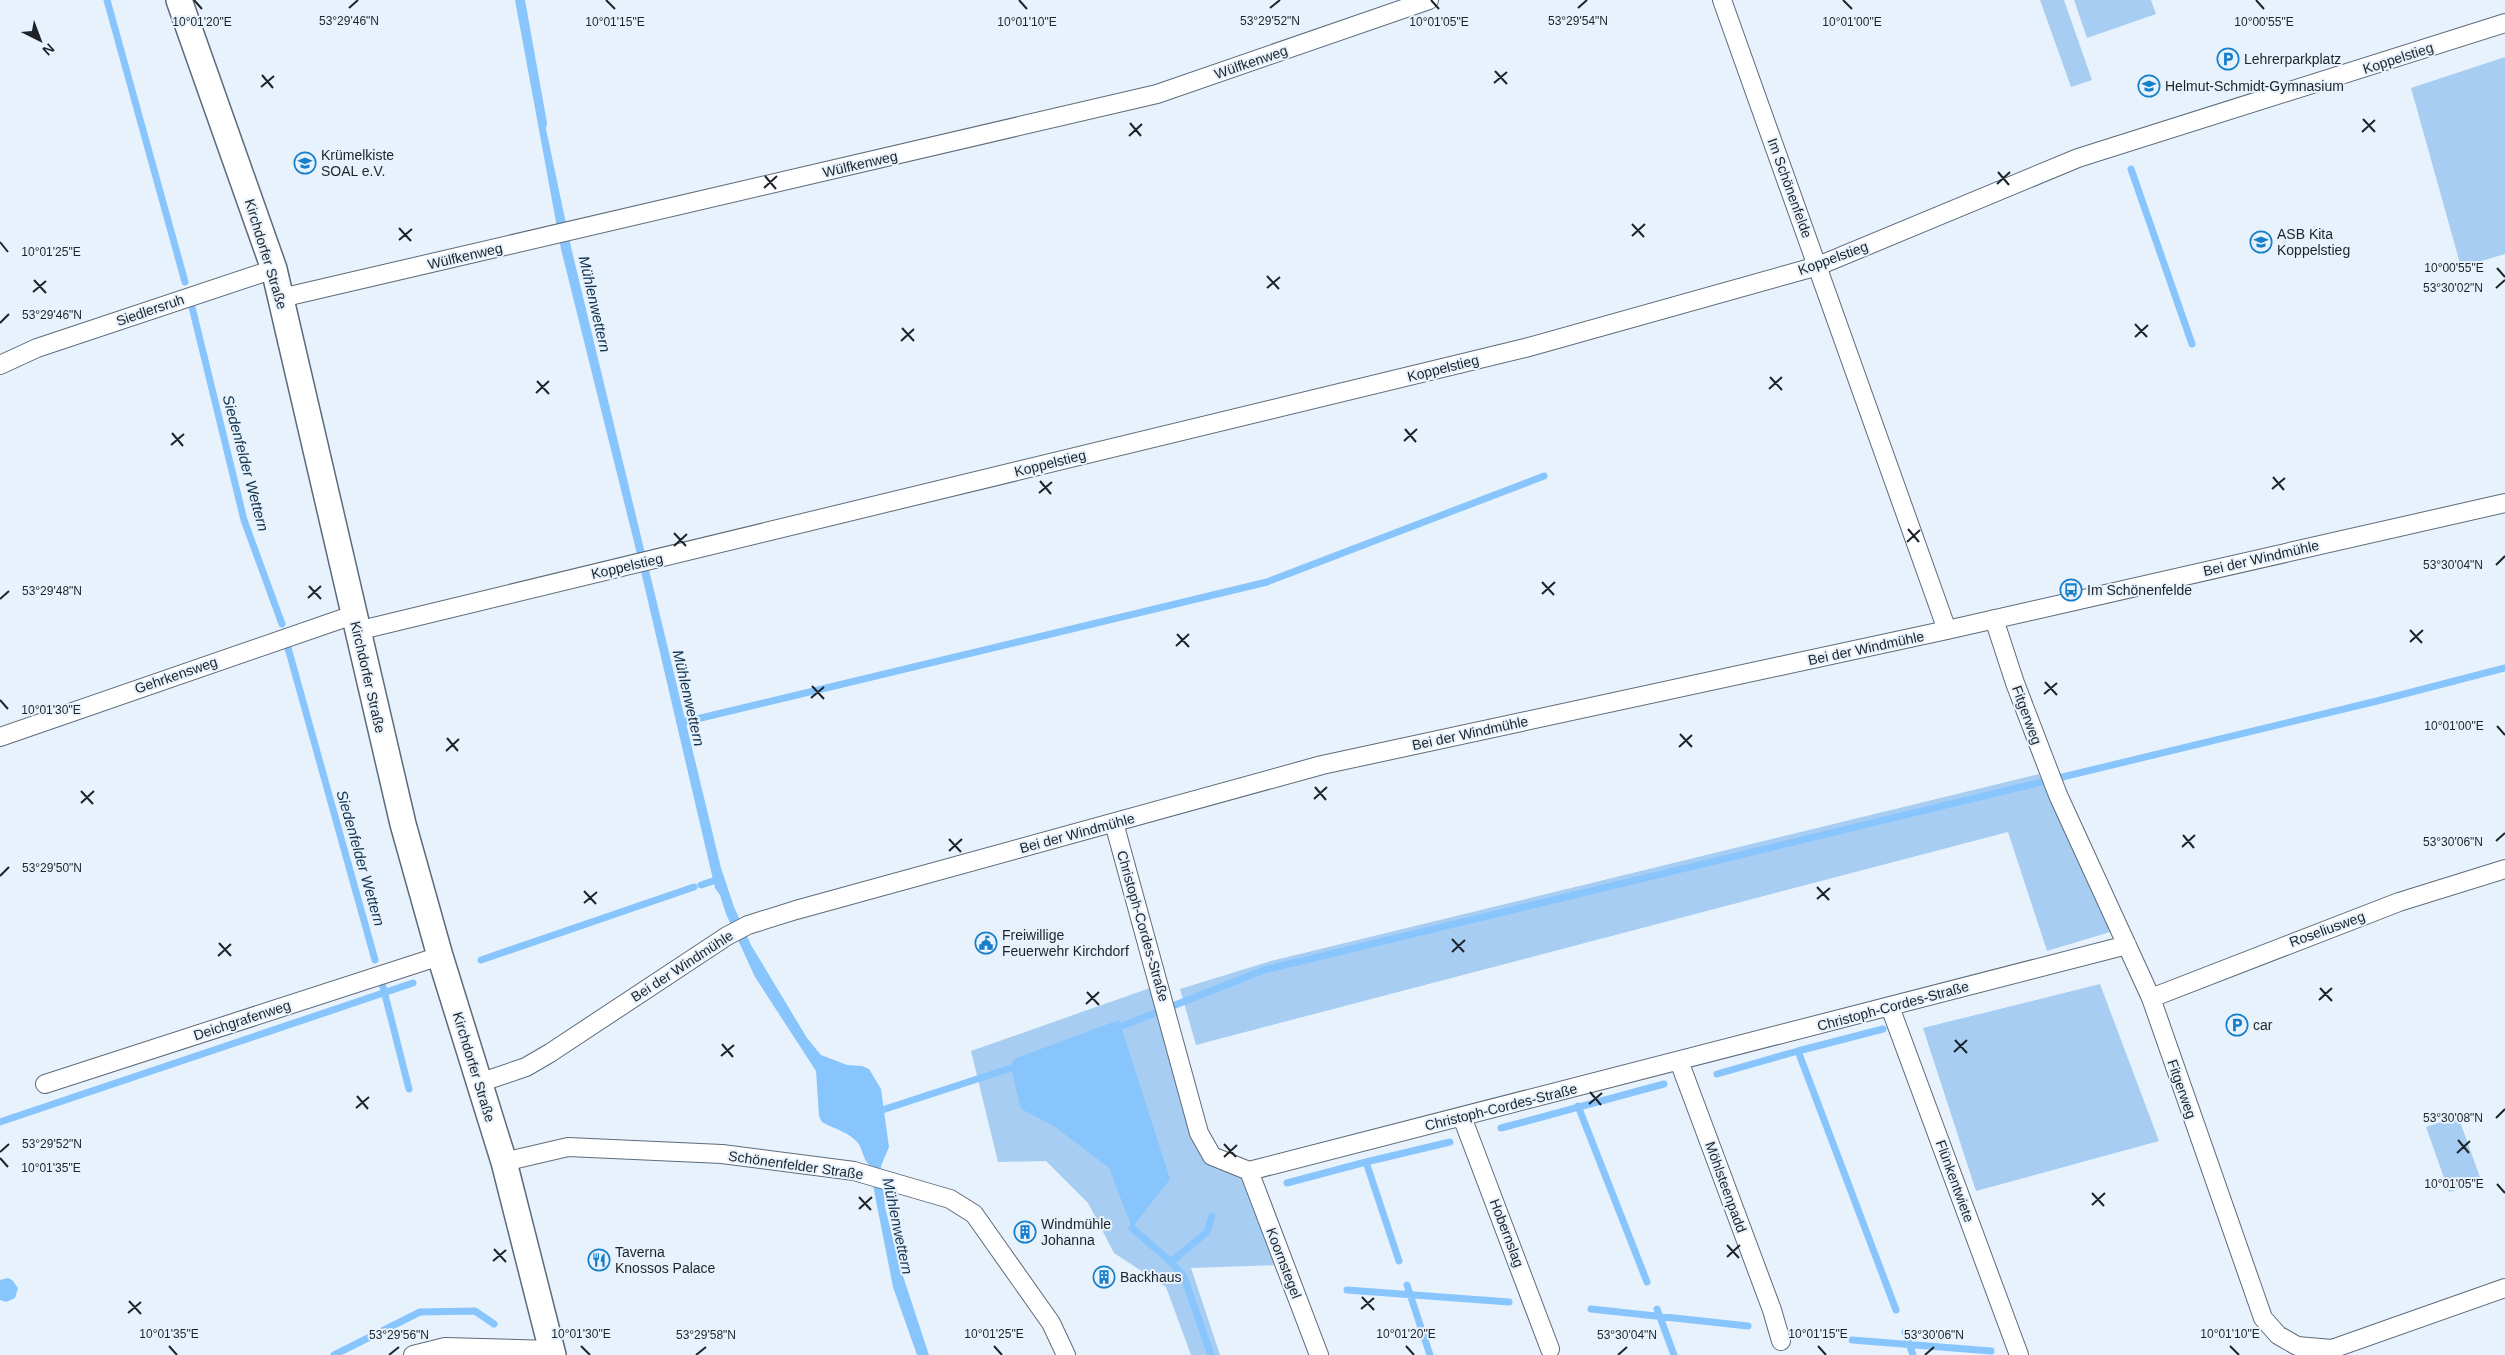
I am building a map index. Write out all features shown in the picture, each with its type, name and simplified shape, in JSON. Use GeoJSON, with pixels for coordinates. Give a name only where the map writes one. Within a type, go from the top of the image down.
{"type":"FeatureCollection","features":[{"type":"Feature","properties":{"kind":"street","name":"Kirchdorfer Straße"},"geometry":{"type":"LineString","coordinates":[[178,0],[274,269],[403,824],[440,956],[504,1162],[553,1352]]}},
{"type":"Feature","properties":{"kind":"street","name":"Wülfkenweg"},"geometry":{"type":"LineString","coordinates":[[282,298],[1157,94],[1429,0]]}},
{"type":"Feature","properties":{"kind":"street","name":"Im Schönenfelde"},"geometry":{"type":"LineString","coordinates":[[1722,0],[1947,630]]}},
{"type":"Feature","properties":{"kind":"street","name":"Koppelstieg"},"geometry":{"type":"LineString","coordinates":[[355,623],[655,559],[1525,348],[1818,266],[2078,158],[2505,23]]}},
{"type":"Feature","properties":{"kind":"street","name":"Siedlersruh"},"geometry":{"type":"LineString","coordinates":[[0,365],[37,348],[274,269]]}},
{"type":"Feature","properties":{"kind":"street","name":"Bei der Windmühle"},"geometry":{"type":"LineString","coordinates":[[479,1082],[526,1067],[550,1053],[727,936],[748,925],[805,907],[1322,766],[1947,630],[2505,503]]}},
{"type":"Feature","properties":{"kind":"street","name":"Fitgerweg"},"geometry":{"type":"LineString","coordinates":[[1994,619],[2043,760],[2151,998],[2262,1318],[2278,1335],[2297,1346],[2332,1349],[2505,1288]]}},
{"type":"Feature","properties":{"kind":"street","name":"Gehrkensweg"},"geometry":{"type":"LineString","coordinates":[[0,737],[355,623]]}},
{"type":"Feature","properties":{"kind":"street","name":"Christoph-Cordes-Straße"},"geometry":{"type":"LineString","coordinates":[[1114,823],[1171,1025],[1199,1133],[1212,1156],[1249,1171],[2127,945]]}},
{"type":"Feature","properties":{"kind":"street","name":"Roseliusweg"},"geometry":{"type":"LineString","coordinates":[[2151,998],[2399,902],[2505,869]]}},
{"type":"Feature","properties":{"kind":"street","name":"Deichgrafenweg"},"geometry":{"type":"LineString","coordinates":[[45,1084],[440,956]]}},
{"type":"Feature","properties":{"kind":"street","name":"Flünkentwiete"},"geometry":{"type":"LineString","coordinates":[[1890,1007],[2019,1355]]}},
{"type":"Feature","properties":{"kind":"street","name":"Möhlsteenpadd"},"geometry":{"type":"LineString","coordinates":[[1679,1061],[1772,1310],[1781,1341]]}},
{"type":"Feature","properties":{"kind":"street","name":"Hobernslag"},"geometry":{"type":"LineString","coordinates":[[1462,1117],[1550,1349]]}},
{"type":"Feature","properties":{"kind":"street","name":"Schönenfelder Straße"},"geometry":{"type":"LineString","coordinates":[[504,1162],[568,1148],[722,1154],[854,1171],[950,1199],[974,1214],[1051,1323],[1066,1355]]}},
{"type":"Feature","properties":{"kind":"street","name":"Koornstegel"},"geometry":{"type":"LineString","coordinates":[[1249,1171],[1319,1355]]}},
{"type":"Feature","properties":{"kind":"street"},"geometry":{"type":"LineString","coordinates":[[413,1355],[445,1347],[553,1352]]}},
{"type":"Feature","properties":{"kind":"shaded area"},"geometry":{"type":"Polygon","coordinates":[[[515,0],[525,0],[547,123],[546,129],[571,247],[721,868],[734,907],[751,945],[807,1038],[821,1055],[847,1065],[862,1066],[869,1069],[881,1089],[889,1147],[881,1166],[885,1207],[899,1264],[929,1355],[917,1355],[893,1287],[869,1165],[860,1146],[854,1139],[846,1133],[822,1122],[819,1116],[816,1071],[755,977],[726,914],[720,895],[715,888],[636,550],[561,249],[515,0]]]}},
{"type":"Feature","properties":{"kind":"shaded area"},"geometry":{"type":"Polygon","coordinates":[[[2040,0],[2064,0],[2092,80],[2071,87],[2040,0]]]}},
{"type":"Feature","properties":{"kind":"shaded area"},"geometry":{"type":"Polygon","coordinates":[[[2074,0],[2151,0],[2156,14],[2087,38],[2074,0]]]}},
{"type":"Feature","properties":{"kind":"shaded area"},"geometry":{"type":"Polygon","coordinates":[[[2505,57],[2505,254],[2461,267],[2411,88],[2505,57]]]}},
{"type":"Feature","properties":{"kind":"shaded area"},"geometry":{"type":"Polygon","coordinates":[[[2039,774],[2110,932],[2047,951],[2008,832],[1196,1045],[1180,989],[1271,961],[2039,774]]]}},
{"type":"Feature","properties":{"kind":"shaded area"},"geometry":{"type":"Polygon","coordinates":[[[2100,984],[2159,1141],[1976,1191],[1923,1028],[2100,984]]]}},
{"type":"Feature","properties":{"kind":"shaded area"},"geometry":{"type":"Polygon","coordinates":[[[1150,988],[1194,1138],[1241,1176],[1277,1265],[1191,1268],[1220,1355],[1191,1355],[1166,1287],[1114,1253],[1088,1203],[1046,1161],[998,1162],[971,1051],[1150,988]]]}},
{"type":"Feature","properties":{"kind":"shaded area"},"geometry":{"type":"Polygon","coordinates":[[[1119,1020],[1170,1179],[1132,1228],[1109,1168],[1054,1126],[1021,1109],[1011,1068],[1014,1059],[1119,1020]]]}},
{"type":"Feature","properties":{"kind":"shaded area"},"geometry":{"type":"Polygon","coordinates":[[[2458,1116],[2481,1180],[2449,1192],[2426,1127],[2458,1116]]]}},
{"type":"Feature","properties":{"kind":"shaded area"},"geometry":{"type":"Polygon","coordinates":[[[8,1278],[18,1288],[15,1298],[6,1302],[0,1300],[0,1280],[8,1278]]]}},
{"type":"Feature","properties":{"kind":"waterway","name":"Siedenfelder Wettern"},"geometry":{"type":"LineString","coordinates":[[107,0],[185,282]]}},
{"type":"Feature","properties":{"kind":"waterway"},"geometry":{"type":"LineString","coordinates":[[2131,169],[2192,344]]}},
{"type":"Feature","properties":{"kind":"waterway","name":"Siedenfelder Wettern"},"geometry":{"type":"LineString","coordinates":[[192,307],[244,520],[282,624]]}},
{"type":"Feature","properties":{"kind":"waterway","name":"Mühlenwettern"},"geometry":{"type":"LineString","coordinates":[[680,723],[1267,582],[1544,476]]}},
{"type":"Feature","properties":{"kind":"waterway","name":"Siedenfelder Wettern"},"geometry":{"type":"LineString","coordinates":[[288,648],[375,960]]}},
{"type":"Feature","properties":{"kind":"waterway"},"geometry":{"type":"LineString","coordinates":[[1122,1026],[1264,970],[2377,701],[2505,668]]}},
{"type":"Feature","properties":{"kind":"waterway"},"geometry":{"type":"LineString","coordinates":[[701,885],[719,879]]}},
{"type":"Feature","properties":{"kind":"waterway"},"geometry":{"type":"LineString","coordinates":[[481,960],[694,887]]}},
{"type":"Feature","properties":{"kind":"waterway","name":"Siedenfelder Wettern"},"geometry":{"type":"LineString","coordinates":[[382,983],[409,1089]]}},
{"type":"Feature","properties":{"kind":"waterway"},"geometry":{"type":"LineString","coordinates":[[0,1122],[413,983]]}},
{"type":"Feature","properties":{"kind":"waterway"},"geometry":{"type":"LineString","coordinates":[[1883,1029],[1798,1051],[1896,1310]]}},
{"type":"Feature","properties":{"kind":"waterway"},"geometry":{"type":"LineString","coordinates":[[1717,1074],[1798,1051]]}},
{"type":"Feature","properties":{"kind":"waterway"},"geometry":{"type":"LineString","coordinates":[[876,1112],[1011,1068]]}},
{"type":"Feature","properties":{"kind":"waterway"},"geometry":{"type":"LineString","coordinates":[[1501,1128],[1664,1084]]}},
{"type":"Feature","properties":{"kind":"waterway"},"geometry":{"type":"LineString","coordinates":[[1578,1106],[1647,1282]]}},
{"type":"Feature","properties":{"kind":"waterway"},"geometry":{"type":"LineString","coordinates":[[1399,1261],[1366,1162],[1450,1142]]}},
{"type":"Feature","properties":{"kind":"waterway"},"geometry":{"type":"LineString","coordinates":[[1287,1183],[1366,1162]]}},
{"type":"Feature","properties":{"kind":"waterway"},"geometry":{"type":"LineString","coordinates":[[1132,1228],[1171,1262],[1207,1232],[1212,1216]]}},
{"type":"Feature","properties":{"kind":"waterway"},"geometry":{"type":"LineString","coordinates":[[1171,1262],[1184,1277],[1211,1355]]}},
{"type":"Feature","properties":{"kind":"waterway"},"geometry":{"type":"LineString","coordinates":[[1407,1285],[1430,1355]]}},
{"type":"Feature","properties":{"kind":"waterway"},"geometry":{"type":"LineString","coordinates":[[1347,1290],[1509,1302]]}},
{"type":"Feature","properties":{"kind":"waterway"},"geometry":{"type":"LineString","coordinates":[[1591,1309],[1748,1326]]}},
{"type":"Feature","properties":{"kind":"waterway"},"geometry":{"type":"LineString","coordinates":[[1657,1309],[1674,1355]]}},
{"type":"Feature","properties":{"kind":"waterway"},"geometry":{"type":"LineString","coordinates":[[334,1355],[420,1312],[475,1311],[494,1324]]}},
{"type":"Feature","properties":{"kind":"waterway"},"geometry":{"type":"LineString","coordinates":[[1905,1332],[1913,1355]]}},
{"type":"Feature","properties":{"kind":"waterway"},"geometry":{"type":"LineString","coordinates":[[1852,1340],[1991,1351]]}},
{"type":"Feature","properties":{"kind":"place","name":"Lehrerparkplatz"},"geometry":{"type":"Point","coordinates":[2228,59]}},
{"type":"Feature","properties":{"kind":"place","name":"Helmut-Schmidt-Gymnasium"},"geometry":{"type":"Point","coordinates":[2149,86]}},
{"type":"Feature","properties":{"kind":"place","name":"Krümelkiste SOAL e.V."},"geometry":{"type":"Point","coordinates":[305,163]}},
{"type":"Feature","properties":{"kind":"place","name":"ASB Kita Koppelstieg"},"geometry":{"type":"Point","coordinates":[2261,242]}},
{"type":"Feature","properties":{"kind":"place","name":"Im Schönenfelde"},"geometry":{"type":"Point","coordinates":[2071,590]}},
{"type":"Feature","properties":{"kind":"place","name":"Freiwillige Feuerwehr Kirchdorf"},"geometry":{"type":"Point","coordinates":[986,943]}},
{"type":"Feature","properties":{"kind":"place","name":"car"},"geometry":{"type":"Point","coordinates":[2237,1025]}},
{"type":"Feature","properties":{"kind":"place","name":"Windmühle Johanna"},"geometry":{"type":"Point","coordinates":[1025,1232]}},
{"type":"Feature","properties":{"kind":"place","name":"Taverna Knossos Palace"},"geometry":{"type":"Point","coordinates":[599,1260]}},
{"type":"Feature","properties":{"kind":"place","name":"Backhaus"},"geometry":{"type":"Point","coordinates":[1104,1277]}}]}
